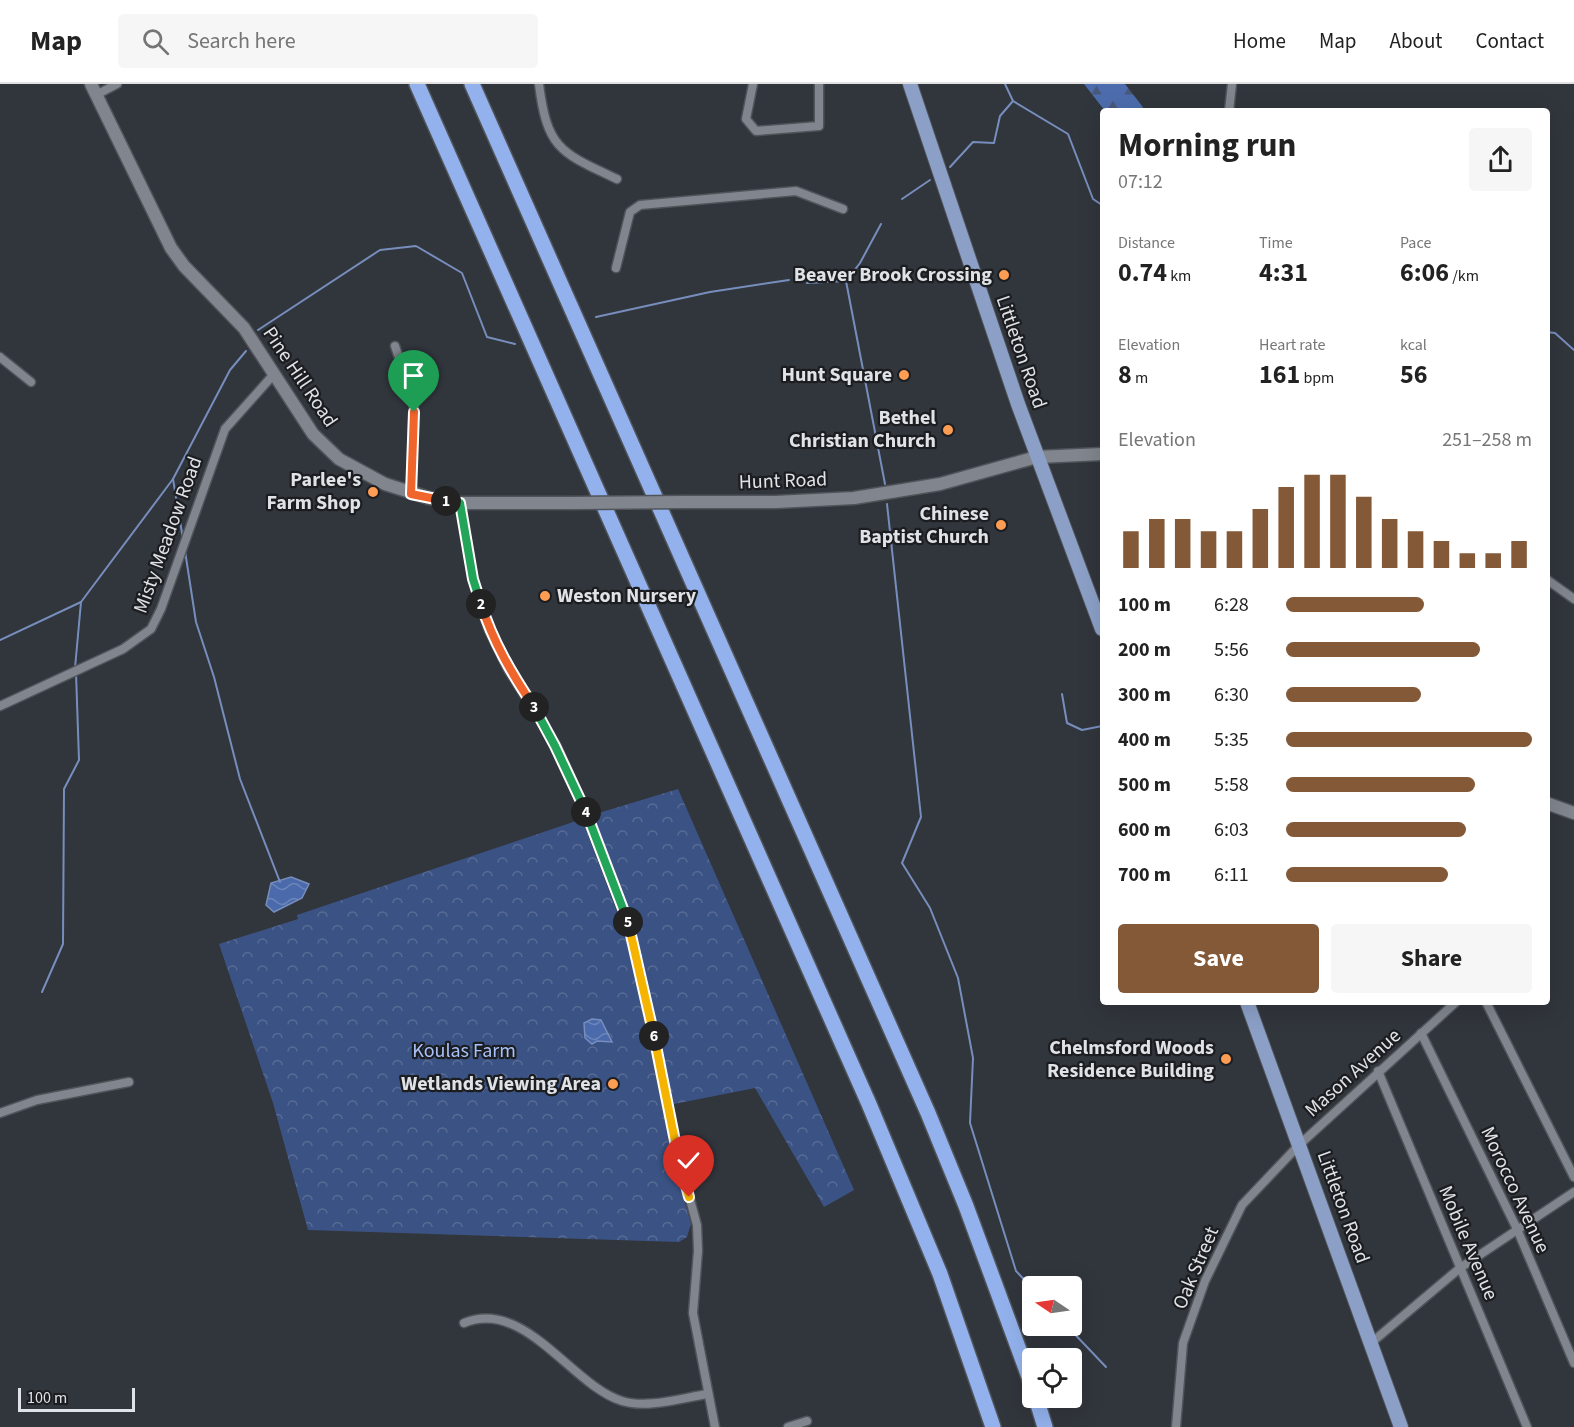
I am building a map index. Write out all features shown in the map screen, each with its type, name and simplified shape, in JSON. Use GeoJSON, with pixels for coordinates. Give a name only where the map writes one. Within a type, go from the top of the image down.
{"type":"FeatureCollection","features":[{"type":"Feature","properties":{"kind":"highway"},"geometry":{"type":"LineString","coordinates":[[417,84],[869,1104],[940,1274],[993,1427]]}},
{"type":"Feature","properties":{"kind":"highway"},"geometry":{"type":"LineString","coordinates":[[472,84],[928,1113],[966,1206],[1022,1358]]}},
{"type":"Feature","properties":{"kind":"highway"},"geometry":{"type":"LineString","coordinates":[[1039,1408],[1045,1427]]}},
{"type":"Feature","properties":{"kind":"main road","name":"Littleton Road"},"geometry":{"type":"LineString","coordinates":[[910,84],[1037,457],[1100,624]]}},
{"type":"Feature","properties":{"kind":"main road","name":"Littleton Road"},"geometry":{"type":"LineString","coordinates":[[1247,1005],[1401,1427]]}},
{"type":"Feature","properties":{"kind":"street"},"geometry":{"type":"LineString","coordinates":[[94,89],[117,84]]}},
{"type":"Feature","properties":{"kind":"street"},"geometry":{"type":"LineString","coordinates":[[539,84],[546,118],[559,148],[577,161],[617,179]]}},
{"type":"Feature","properties":{"kind":"street"},"geometry":{"type":"LineString","coordinates":[[753,84],[746,119],[756,131],[819,126],[819,84]]}},
{"type":"Feature","properties":{"kind":"street"},"geometry":{"type":"LineString","coordinates":[[1229,108],[1232,84]]}},
{"type":"Feature","properties":{"kind":"street","name":"Pine Hill Road"},"geometry":{"type":"LineString","coordinates":[[94,89],[171,248],[184,266],[237,319],[313,434],[332,454],[368,476],[411,494],[460,503]]}},
{"type":"Feature","properties":{"kind":"street"},"geometry":{"type":"LineString","coordinates":[[616,268],[630,212],[640,205],[796,191],[843,209]]}},
{"type":"Feature","properties":{"kind":"street"},"geometry":{"type":"LineString","coordinates":[[395,346],[414,403],[411,494]]}},
{"type":"Feature","properties":{"kind":"street"},"geometry":{"type":"LineString","coordinates":[[0,357],[31,382]]}},
{"type":"Feature","properties":{"kind":"street","name":"Misty Meadow Road"},"geometry":{"type":"LineString","coordinates":[[0,706],[123,649],[151,629],[161,609],[225,429],[274,374]]}},
{"type":"Feature","properties":{"kind":"street","name":"Hunt Road"},"geometry":{"type":"LineString","coordinates":[[460,503],[786,502],[879,495],[940,483],[1037,457],[1100,454]]}},
{"type":"Feature","properties":{"kind":"street"},"geometry":{"type":"LineString","coordinates":[[460,503],[473,579],[488,628],[508,669],[555,746],[573,783],[615,885],[633,941],[674,1138],[697,1225],[698,1251],[692,1307],[714,1427]]}},
{"type":"Feature","properties":{"kind":"street"},"geometry":{"type":"LineString","coordinates":[[1550,582],[1574,599]]}},
{"type":"Feature","properties":{"kind":"street"},"geometry":{"type":"LineString","coordinates":[[1550,804],[1574,813]]}},
{"type":"Feature","properties":{"kind":"street","name":"Mason Avenue"},"geometry":{"type":"LineString","coordinates":[[1299,1145],[1453,1005]]}},
{"type":"Feature","properties":{"kind":"street"},"geometry":{"type":"LineString","coordinates":[[1488,1005],[1574,1178]]}},
{"type":"Feature","properties":{"kind":"street","name":"Morocco Avenue"},"geometry":{"type":"LineString","coordinates":[[1421,1033],[1517,1229],[1574,1364]]}},
{"type":"Feature","properties":{"kind":"street","name":"Mobile Avenue"},"geometry":{"type":"LineString","coordinates":[[1378,1071],[1527,1427]]}},
{"type":"Feature","properties":{"kind":"street"},"geometry":{"type":"LineString","coordinates":[[0,1113],[37,1100],[129,1082]]}},
{"type":"Feature","properties":{"kind":"street","name":"Oak Street"},"geometry":{"type":"LineString","coordinates":[[1176,1427],[1184,1343],[1205,1281],[1242,1205],[1299,1145]]}},
{"type":"Feature","properties":{"kind":"street"},"geometry":{"type":"LineString","coordinates":[[1371,1343],[1460,1268],[1574,1192]]}},
{"type":"Feature","properties":{"kind":"street"},"geometry":{"type":"LineString","coordinates":[[464,1323],[489,1318],[514,1326],[539,1341],[599,1389],[623,1401],[642,1403],[708,1394]]}},
{"type":"Feature","properties":{"kind":"street"},"geometry":{"type":"LineString","coordinates":[[788,1427],[807,1421]]}},
{"type":"Feature","properties":{"kind":"green space"},"geometry":{"type":"Polygon","coordinates":[[[1084,84],[1125,84],[1144,108],[1103,108],[1084,84]]]}},
{"type":"Feature","properties":{"kind":"green space"},"geometry":{"type":"Polygon","coordinates":[[[678,789],[854,1190],[824,1207],[755,1088],[674,1104],[635,928],[592,815],[678,789]]]}},
{"type":"Feature","properties":{"kind":"green space","name":"Koulas Farm"},"geometry":{"type":"Polygon","coordinates":[[[582,819],[625,933],[654,1057],[676,1173],[691,1224],[687,1237],[679,1242],[308,1230],[273,1103],[219,944],[298,919],[297,915],[582,819]]]}},
{"type":"Feature","properties":{"kind":"water"},"geometry":{"type":"Polygon","coordinates":[[[291,877],[309,884],[302,898],[274,912],[266,905],[271,883],[291,877]]]}},
{"type":"Feature","properties":{"kind":"water"},"geometry":{"type":"Polygon","coordinates":[[[592,1019],[601,1020],[612,1042],[597,1041],[592,1044],[585,1038],[584,1023],[592,1019]]]}},
{"type":"Feature","properties":{"kind":"waterway"},"geometry":{"type":"LineString","coordinates":[[1005,84],[1013,101],[1068,134],[1093,199],[1100,204]]}},
{"type":"Feature","properties":{"kind":"waterway"},"geometry":{"type":"LineString","coordinates":[[950,167],[973,142],[994,143],[1000,116],[1013,101]]}},
{"type":"Feature","properties":{"kind":"waterway"},"geometry":{"type":"LineString","coordinates":[[902,199],[930,180]]}},
{"type":"Feature","properties":{"kind":"waterway"},"geometry":{"type":"LineString","coordinates":[[807,283],[846,281],[860,263],[881,224]]}},
{"type":"Feature","properties":{"kind":"waterway"},"geometry":{"type":"LineString","coordinates":[[258,330],[380,250],[416,246],[462,273],[487,337],[515,344]]}},
{"type":"Feature","properties":{"kind":"waterway"},"geometry":{"type":"LineString","coordinates":[[596,317],[710,292],[789,280]]}},
{"type":"Feature","properties":{"kind":"waterway"},"geometry":{"type":"LineString","coordinates":[[846,281],[885,484]]}},
{"type":"Feature","properties":{"kind":"waterway"},"geometry":{"type":"LineString","coordinates":[[1550,332],[1555,333],[1574,350]]}},
{"type":"Feature","properties":{"kind":"waterway"},"geometry":{"type":"LineString","coordinates":[[0,640],[81,602],[173,479],[230,370],[246,351]]}},
{"type":"Feature","properties":{"kind":"waterway"},"geometry":{"type":"LineString","coordinates":[[173,479],[183,539]]}},
{"type":"Feature","properties":{"kind":"waterway"},"geometry":{"type":"LineString","coordinates":[[887,504],[921,817],[902,863],[930,908],[958,978],[973,1058],[970,1123],[1016,1271],[1022,1277]]}},
{"type":"Feature","properties":{"kind":"waterway"},"geometry":{"type":"LineString","coordinates":[[185,551],[196,622],[214,677],[240,779],[280,882]]}},
{"type":"Feature","properties":{"kind":"waterway"},"geometry":{"type":"LineString","coordinates":[[75,668],[81,602]]}},
{"type":"Feature","properties":{"kind":"waterway"},"geometry":{"type":"LineString","coordinates":[[42,992],[63,944],[64,789],[79,760],[76,673]]}},
{"type":"Feature","properties":{"kind":"waterway"},"geometry":{"type":"LineString","coordinates":[[1062,694],[1067,723],[1082,730],[1100,726]]}},
{"type":"Feature","properties":{"kind":"waterway"},"geometry":{"type":"LineString","coordinates":[[1077,1336],[1106,1367]]}},
{"type":"Feature","properties":{"kind":"place","name":"Beaver Brook Crossing"},"geometry":{"type":"Point","coordinates":[1004,275]}},
{"type":"Feature","properties":{"kind":"place","name":"Hunt Square"},"geometry":{"type":"Point","coordinates":[904,375]}},
{"type":"Feature","properties":{"kind":"place","name":"Bethel Christian Church"},"geometry":{"type":"Point","coordinates":[948,430]}},
{"type":"Feature","properties":{"kind":"place","name":"Parlee's Farm Shop"},"geometry":{"type":"Point","coordinates":[373,492]}},
{"type":"Feature","properties":{"kind":"place","name":"Chinese Baptist Church"},"geometry":{"type":"Point","coordinates":[1001,525]}},
{"type":"Feature","properties":{"kind":"place","name":"Weston Nursery"},"geometry":{"type":"Point","coordinates":[545,596]}},
{"type":"Feature","properties":{"kind":"place","name":"Chelmsford Woods Residence Building"},"geometry":{"type":"Point","coordinates":[1226,1059]}},
{"type":"Feature","properties":{"kind":"place","name":"Wetlands Viewing Area"},"geometry":{"type":"Point","coordinates":[613,1084]}},
{"type":"Feature","properties":{"kind":"route"},"geometry":{"type":"LineString","coordinates":[[414,412],[411,494],[460,503],[473,579],[488,628],[508,669],[535,709],[573,783],[592,825],[626,916],[642,978],[675,1145],[689,1197]]}}]}
